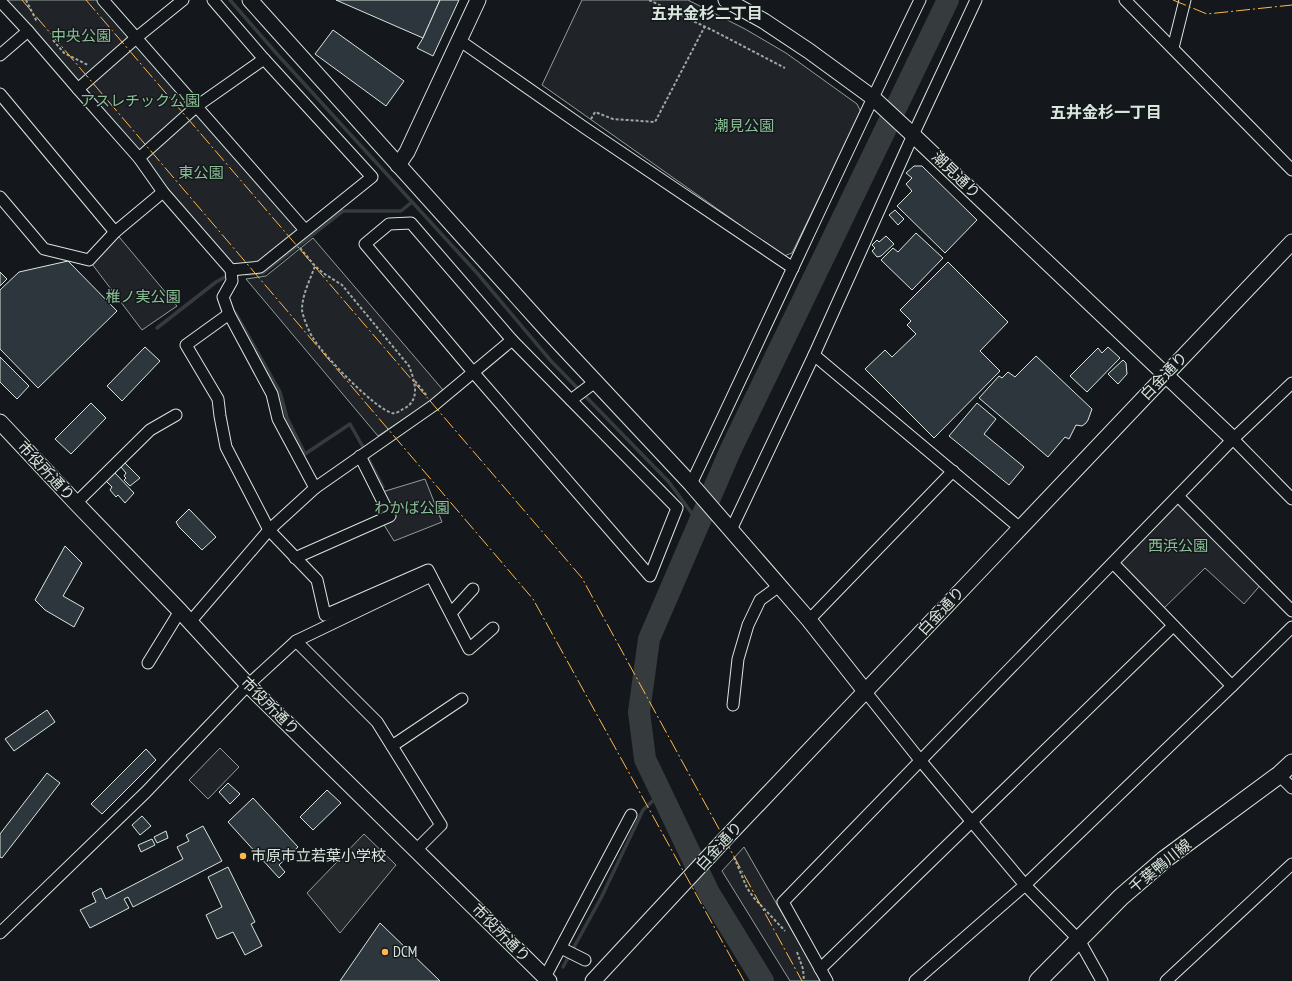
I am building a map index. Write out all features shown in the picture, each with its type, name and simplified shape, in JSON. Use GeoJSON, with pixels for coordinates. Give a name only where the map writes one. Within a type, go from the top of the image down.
{"type":"FeatureCollection","features":[{"type":"Feature","properties":{"kind":"main road","name":"千葉鴨川線"},"geometry":{"type":"LineString","coordinates":[[1038,981],[1121,897],[1165,860],[1292,763]]}},
{"type":"Feature","properties":{"kind":"street"},"geometry":{"type":"LineString","coordinates":[[103,0],[305,230]]}},
{"type":"Feature","properties":{"kind":"street"},"geometry":{"type":"LineString","coordinates":[[78,89],[136,38],[183,0]]}},
{"type":"Feature","properties":{"kind":"street"},"geometry":{"type":"LineString","coordinates":[[213,0],[264,59],[372,177],[260,267],[231,270]]}},
{"type":"Feature","properties":{"kind":"street"},"geometry":{"type":"LineString","coordinates":[[250,0],[547,330],[692,484],[809,620],[920,760],[1025,885],[1079,940],[1102,981]]}},
{"type":"Feature","properties":{"kind":"street"},"geometry":{"type":"LineString","coordinates":[[398,165],[407,152],[478,0]]}},
{"type":"Feature","properties":{"kind":"street","name":"潮見通り"},"geometry":{"type":"LineString","coordinates":[[726,0],[764,21],[809,51],[872,98],[913,134],[1233,439]]}},
{"type":"Feature","properties":{"kind":"street"},"geometry":{"type":"LineString","coordinates":[[692,484],[872,98],[920,0]]}},
{"type":"Feature","properties":{"kind":"street"},"geometry":{"type":"LineString","coordinates":[[731,530],[814,355],[913,134],[976,0]]}},
{"type":"Feature","properties":{"kind":"street"},"geometry":{"type":"LineString","coordinates":[[1125,0],[1292,170]]}},
{"type":"Feature","properties":{"kind":"street"},"geometry":{"type":"LineString","coordinates":[[1173,48],[1185,0]]}},
{"type":"Feature","properties":{"kind":"street"},"geometry":{"type":"LineString","coordinates":[[0,1],[140,158],[162,192],[231,270],[232,281],[223,297],[229,314],[272,394],[278,419],[315,488]]}},
{"type":"Feature","properties":{"kind":"street"},"geometry":{"type":"LineString","coordinates":[[0,55],[28,31]]}},
{"type":"Feature","properties":{"kind":"street"},"geometry":{"type":"LineString","coordinates":[[459,40],[584,128],[793,268]]}},
{"type":"Feature","properties":{"kind":"street"},"geometry":{"type":"LineString","coordinates":[[140,158],[197,106],[264,59]]}},
{"type":"Feature","properties":{"kind":"street"},"geometry":{"type":"LineString","coordinates":[[0,94],[116,232]]}},
{"type":"Feature","properties":{"kind":"street"},"geometry":{"type":"LineString","coordinates":[[0,197],[44,249],[89,260],[116,232],[162,192]]}},
{"type":"Feature","properties":{"kind":"street"},"geometry":{"type":"LineString","coordinates":[[411,223],[512,340],[677,508],[650,576],[473,372],[365,244],[389,224],[411,223]]}},
{"type":"Feature","properties":{"kind":"street","name":"白金通り"},"geometry":{"type":"LineString","coordinates":[[593,981],[725,838],[1292,242]]}},
{"type":"Feature","properties":{"kind":"street"},"geometry":{"type":"LineString","coordinates":[[229,314],[186,345],[218,399],[226,447],[269,530],[317,580],[326,615],[428,570],[469,649],[493,628]]}},
{"type":"Feature","properties":{"kind":"street"},"geometry":{"type":"LineString","coordinates":[[148,663],[185,616],[269,530],[315,488],[434,405],[512,340]]}},
{"type":"Feature","properties":{"kind":"street"},"geometry":{"type":"LineString","coordinates":[[814,355],[1020,528]]}},
{"type":"Feature","properties":{"kind":"street"},"geometry":{"type":"LineString","coordinates":[[571,400],[595,382]]}},
{"type":"Feature","properties":{"kind":"street"},"geometry":{"type":"LineString","coordinates":[[827,981],[784,902],[920,760],[1233,439],[1292,384]]}},
{"type":"Feature","properties":{"kind":"street"},"geometry":{"type":"LineString","coordinates":[[76,502],[150,430],[176,415]]}},
{"type":"Feature","properties":{"kind":"street","name":"市役所通り"},"geometry":{"type":"LineString","coordinates":[[0,423],[185,616],[248,685],[547,979]]}},
{"type":"Feature","properties":{"kind":"street"},"geometry":{"type":"LineString","coordinates":[[1233,439],[1292,499]]}},
{"type":"Feature","properties":{"kind":"street"},"geometry":{"type":"LineString","coordinates":[[295,558],[390,516],[360,456]]}},
{"type":"Feature","properties":{"kind":"street"},"geometry":{"type":"LineString","coordinates":[[809,620],[953,471]]}},
{"type":"Feature","properties":{"kind":"street"},"geometry":{"type":"LineString","coordinates":[[1178,496],[1292,611]]}},
{"type":"Feature","properties":{"kind":"street"},"geometry":{"type":"LineString","coordinates":[[1113,563],[1232,686]]}},
{"type":"Feature","properties":{"kind":"street"},"geometry":{"type":"LineString","coordinates":[[0,933],[146,792],[248,685],[296,641],[431,576]]}},
{"type":"Feature","properties":{"kind":"street"},"geometry":{"type":"LineString","coordinates":[[733,705],[738,659],[748,625],[760,600],[779,586]]}},
{"type":"Feature","properties":{"kind":"street"},"geometry":{"type":"LineString","coordinates":[[451,613],[473,589]]}},
{"type":"Feature","properties":{"kind":"street"},"geometry":{"type":"LineString","coordinates":[[820,969],[1173,626]]}},
{"type":"Feature","properties":{"kind":"street"},"geometry":{"type":"LineString","coordinates":[[915,981],[1025,885],[1232,686],[1292,626]]}},
{"type":"Feature","properties":{"kind":"street"},"geometry":{"type":"LineString","coordinates":[[296,641],[378,722],[441,825],[416,850]]}},
{"type":"Feature","properties":{"kind":"street"},"geometry":{"type":"LineString","coordinates":[[392,746],[462,700]]}},
{"type":"Feature","properties":{"kind":"street"},"geometry":{"type":"LineString","coordinates":[[1278,775],[1292,788]]}},
{"type":"Feature","properties":{"kind":"street"},"geometry":{"type":"LineString","coordinates":[[547,979],[561,948],[631,815]]}},
{"type":"Feature","properties":{"kind":"street"},"geometry":{"type":"LineString","coordinates":[[1166,981],[1292,864]]}},
{"type":"Feature","properties":{"kind":"street"},"geometry":{"type":"LineString","coordinates":[[561,948],[585,960]]}},
{"type":"Feature","properties":{"kind":"path"},"geometry":{"type":"LineString","coordinates":[[26,0],[37,23]]}},
{"type":"Feature","properties":{"kind":"path"},"geometry":{"type":"LineString","coordinates":[[649,0],[705,26],[785,68]]}},
{"type":"Feature","properties":{"kind":"path"},"geometry":{"type":"LineString","coordinates":[[584,128],[595,112],[613,119],[655,122],[705,26]]}},
{"type":"Feature","properties":{"kind":"path"},"geometry":{"type":"LineString","coordinates":[[51,38],[64,53],[88,65],[97,72]]}},
{"type":"Feature","properties":{"kind":"path"},"geometry":{"type":"LineString","coordinates":[[305,254],[323,273],[342,285],[409,366],[414,380],[434,405]]}},
{"type":"Feature","properties":{"kind":"path"},"geometry":{"type":"LineString","coordinates":[[315,266],[307,285],[302,310],[312,338],[325,355],[372,401],[392,413],[396,413],[407,408],[414,399],[414,380]]}},
{"type":"Feature","properties":{"kind":"path"},"geometry":{"type":"LineString","coordinates":[[734,857],[747,888],[760,906],[772,917],[787,935]]}},
{"type":"Feature","properties":{"kind":"path"},"geometry":{"type":"LineString","coordinates":[[796,949],[803,970],[804,981]]}},
{"type":"Feature","properties":{"kind":"green space"},"geometry":{"type":"Polygon","coordinates":[[[0,0],[103,0],[305,230],[260,267],[231,270],[0,0]]]}},
{"type":"Feature","properties":{"kind":"green space","name":"潮見公園"},"geometry":{"type":"Polygon","coordinates":[[[582,0],[688,0],[745,29],[786,53],[857,104],[861,112],[792,253],[784,256],[542,85],[582,0]]]}},
{"type":"Feature","properties":{"kind":"green space","name":"椎ノ実公園"},"geometry":{"type":"Polygon","coordinates":[[[115,232],[177,306],[142,330],[89,260],[115,232]]]}},
{"type":"Feature","properties":{"kind":"green space"},"geometry":{"type":"Polygon","coordinates":[[[313,238],[443,390],[426,404],[378,436],[246,279],[266,276],[313,238]]]}},
{"type":"Feature","properties":{"kind":"green space","name":"わかば公園"},"geometry":{"type":"Polygon","coordinates":[[[425,479],[442,522],[394,541],[381,520],[390,516],[379,493],[425,479]]]}},
{"type":"Feature","properties":{"kind":"green space","name":"西浜公園"},"geometry":{"type":"Polygon","coordinates":[[[1178,496],[1263,582],[1244,604],[1205,568],[1160,612],[1113,563],[1178,496]]]}},
{"type":"Feature","properties":{"kind":"green space"},"geometry":{"type":"Polygon","coordinates":[[[220,748],[239,767],[208,799],[189,780],[220,748]]]}},
{"type":"Feature","properties":{"kind":"green space"},"geometry":{"type":"Polygon","coordinates":[[[744,847],[821,981],[790,981],[722,871],[744,847]]]}},
{"type":"Feature","properties":{"kind":"shaded area"},"geometry":{"type":"Polygon","coordinates":[[[364,834],[396,865],[340,933],[307,893],[364,834]]]}},
{"type":"Feature","properties":{"kind":"building"},"geometry":{"type":"Polygon","coordinates":[[[336,0],[440,0],[423,38],[336,0]]]}},
{"type":"Feature","properties":{"kind":"building"},"geometry":{"type":"Polygon","coordinates":[[[440,0],[459,0],[433,56],[417,48],[440,0]]]}},
{"type":"Feature","properties":{"kind":"building"},"geometry":{"type":"Polygon","coordinates":[[[333,30],[404,81],[386,106],[315,54],[333,30]]]}},
{"type":"Feature","properties":{"kind":"building"},"geometry":{"type":"Polygon","coordinates":[[[914,166],[922,166],[977,220],[945,253],[897,206],[912,191],[906,184],[912,178],[906,173],[914,166]]]}},
{"type":"Feature","properties":{"kind":"building"},"geometry":{"type":"Polygon","coordinates":[[[895,210],[904,219],[898,225],[889,215],[895,210]]]}},
{"type":"Feature","properties":{"kind":"building"},"geometry":{"type":"Polygon","coordinates":[[[916,233],[943,258],[912,290],[881,260],[893,248],[898,252],[916,233]]]}},
{"type":"Feature","properties":{"kind":"building"},"geometry":{"type":"Polygon","coordinates":[[[886,236],[894,244],[881,256],[877,257],[872,251],[875,248],[872,245],[877,240],[879,242],[886,236]]]}},
{"type":"Feature","properties":{"kind":"building"},"geometry":{"type":"Polygon","coordinates":[[[68,261],[117,311],[38,388],[0,349],[0,290],[19,272],[68,261]]]}},
{"type":"Feature","properties":{"kind":"building"},"geometry":{"type":"Polygon","coordinates":[[[948,262],[1008,322],[980,351],[1000,371],[934,438],[865,369],[885,350],[892,357],[916,334],[907,325],[911,321],[900,310],[948,262]]]}},
{"type":"Feature","properties":{"kind":"building"},"geometry":{"type":"Polygon","coordinates":[[[0,272],[7,279],[0,286],[0,272]]]}},
{"type":"Feature","properties":{"kind":"building"},"geometry":{"type":"Polygon","coordinates":[[[145,347],[160,361],[122,401],[107,386],[145,347]]]}},
{"type":"Feature","properties":{"kind":"building"},"geometry":{"type":"Polygon","coordinates":[[[1108,347],[1120,358],[1087,392],[1070,376],[1098,348],[1102,353],[1108,347]]]}},
{"type":"Feature","properties":{"kind":"building"},"geometry":{"type":"Polygon","coordinates":[[[1036,356],[1092,409],[1086,423],[1082,426],[1076,425],[1069,439],[1065,437],[1048,457],[979,398],[999,376],[1002,378],[1008,372],[1015,377],[1036,356]]]}},
{"type":"Feature","properties":{"kind":"building"},"geometry":{"type":"Polygon","coordinates":[[[0,357],[29,386],[17,399],[0,382],[0,357]]]}},
{"type":"Feature","properties":{"kind":"building"},"geometry":{"type":"Polygon","coordinates":[[[1123,360],[1126,363],[1127,374],[1118,384],[1108,374],[1123,360]]]}},
{"type":"Feature","properties":{"kind":"building"},"geometry":{"type":"Polygon","coordinates":[[[91,403],[106,418],[71,454],[55,439],[91,403]]]}},
{"type":"Feature","properties":{"kind":"building"},"geometry":{"type":"Polygon","coordinates":[[[977,403],[996,419],[984,434],[1024,467],[1009,485],[949,436],[977,403]]]}},
{"type":"Feature","properties":{"kind":"building"},"geometry":{"type":"Polygon","coordinates":[[[125,463],[140,478],[130,486],[124,480],[126,478],[124,476],[126,473],[121,467],[125,463]]]}},
{"type":"Feature","properties":{"kind":"building"},"geometry":{"type":"Polygon","coordinates":[[[115,473],[134,493],[125,503],[118,495],[116,497],[110,490],[112,487],[106,481],[115,473]]]}},
{"type":"Feature","properties":{"kind":"building"},"geometry":{"type":"Polygon","coordinates":[[[189,509],[216,537],[202,550],[179,527],[176,522],[189,509]]]}},
{"type":"Feature","properties":{"kind":"building"},"geometry":{"type":"Polygon","coordinates":[[[65,546],[82,563],[63,596],[84,608],[74,627],[45,610],[35,600],[65,546]]]}},
{"type":"Feature","properties":{"kind":"building"},"geometry":{"type":"Polygon","coordinates":[[[47,710],[55,722],[14,751],[5,739],[47,710]]]}},
{"type":"Feature","properties":{"kind":"building"},"geometry":{"type":"Polygon","coordinates":[[[146,749],[156,760],[102,814],[91,804],[146,749]]]}},
{"type":"Feature","properties":{"kind":"building"},"geometry":{"type":"Polygon","coordinates":[[[47,773],[60,783],[2,858],[0,857],[0,834],[47,773]]]}},
{"type":"Feature","properties":{"kind":"building"},"geometry":{"type":"Polygon","coordinates":[[[228,783],[240,794],[230,804],[219,792],[228,783]]]}},
{"type":"Feature","properties":{"kind":"building"},"geometry":{"type":"Polygon","coordinates":[[[327,790],[341,803],[313,830],[300,817],[327,790]]]}},
{"type":"Feature","properties":{"kind":"building"},"geometry":{"type":"Polygon","coordinates":[[[253,798],[298,847],[279,865],[285,872],[279,878],[228,822],[253,798]]]}},
{"type":"Feature","properties":{"kind":"building"},"geometry":{"type":"Polygon","coordinates":[[[142,816],[151,826],[140,835],[132,825],[142,816]]]}},
{"type":"Feature","properties":{"kind":"building"},"geometry":{"type":"Polygon","coordinates":[[[203,826],[222,861],[133,907],[128,897],[124,899],[129,908],[90,928],[80,910],[96,902],[92,893],[101,888],[106,899],[183,859],[177,847],[189,841],[186,835],[203,826]]]}},
{"type":"Feature","properties":{"kind":"building"},"geometry":{"type":"Polygon","coordinates":[[[166,831],[168,838],[157,843],[154,837],[166,831]]]}},
{"type":"Feature","properties":{"kind":"building"},"geometry":{"type":"Polygon","coordinates":[[[152,839],[155,845],[141,852],[138,845],[152,839]]]}},
{"type":"Feature","properties":{"kind":"building"},"geometry":{"type":"Polygon","coordinates":[[[228,867],[255,922],[251,924],[262,946],[245,955],[233,932],[217,939],[206,915],[222,907],[208,877],[228,867]]]}},
{"type":"Feature","properties":{"kind":"building","name":"DCM"},"geometry":{"type":"Polygon","coordinates":[[[380,923],[440,981],[340,981],[380,923]]]}},
{"type":"Feature","properties":{"kind":"waterway"},"geometry":{"type":"LineString","coordinates":[[230,0],[277,54],[477,273],[551,361],[668,481],[699,523]]}},
{"type":"Feature","properties":{"kind":"waterway"},"geometry":{"type":"LineString","coordinates":[[763,981],[709,893],[645,759],[639,712],[649,639],[731,449],[948,0]]}},
{"type":"Feature","properties":{"kind":"waterway"},"geometry":{"type":"LineString","coordinates":[[246,274],[263,273],[343,211],[401,211],[412,202]]}},
{"type":"Feature","properties":{"kind":"waterway"},"geometry":{"type":"LineString","coordinates":[[157,328],[216,282],[225,277]]}},
{"type":"Feature","properties":{"kind":"waterway"},"geometry":{"type":"LineString","coordinates":[[235,312],[280,392],[287,418],[305,454],[350,424],[363,447]]}},
{"type":"Feature","properties":{"kind":"waterway"},"geometry":{"type":"LineString","coordinates":[[368,458],[383,487]]}},
{"type":"Feature","properties":{"kind":"waterway"},"geometry":{"type":"LineString","coordinates":[[563,967],[601,898],[643,810],[661,793]]}},
{"type":"Feature","properties":{"kind":"power"},"geometry":{"type":"LineString","coordinates":[[22,0],[533,599],[744,981]]}},
{"type":"Feature","properties":{"kind":"power"},"geometry":{"type":"LineString","coordinates":[[86,0],[582,578],[802,981]]}},
{"type":"Feature","properties":{"kind":"power"},"geometry":{"type":"LineString","coordinates":[[1173,0],[1207,14],[1292,5]]}},
{"type":"Feature","properties":{"kind":"place","name":"市原市立若葉小学校"},"geometry":{"type":"Point","coordinates":[243,856]}},
{"type":"Feature","properties":{"kind":"place","name":"DCM"},"geometry":{"type":"Point","coordinates":[385,952]}},
{"type":"Feature","properties":{"kind":"district","name":"五井金杉二丁目"},"geometry":{"type":"Point","coordinates":[707,13]}},
{"type":"Feature","properties":{"kind":"district","name":"五井金杉一丁目"},"geometry":{"type":"Point","coordinates":[1106,112]}},
{"type":"Feature","properties":{"kind":"park label","name":"中央公園"},"geometry":{"type":"Point","coordinates":[81,36]}},
{"type":"Feature","properties":{"kind":"park label","name":"アスレチック公園"},"geometry":{"type":"Point","coordinates":[140,101]}},
{"type":"Feature","properties":{"kind":"park label","name":"東公園"},"geometry":{"type":"Point","coordinates":[201,173]}}]}
